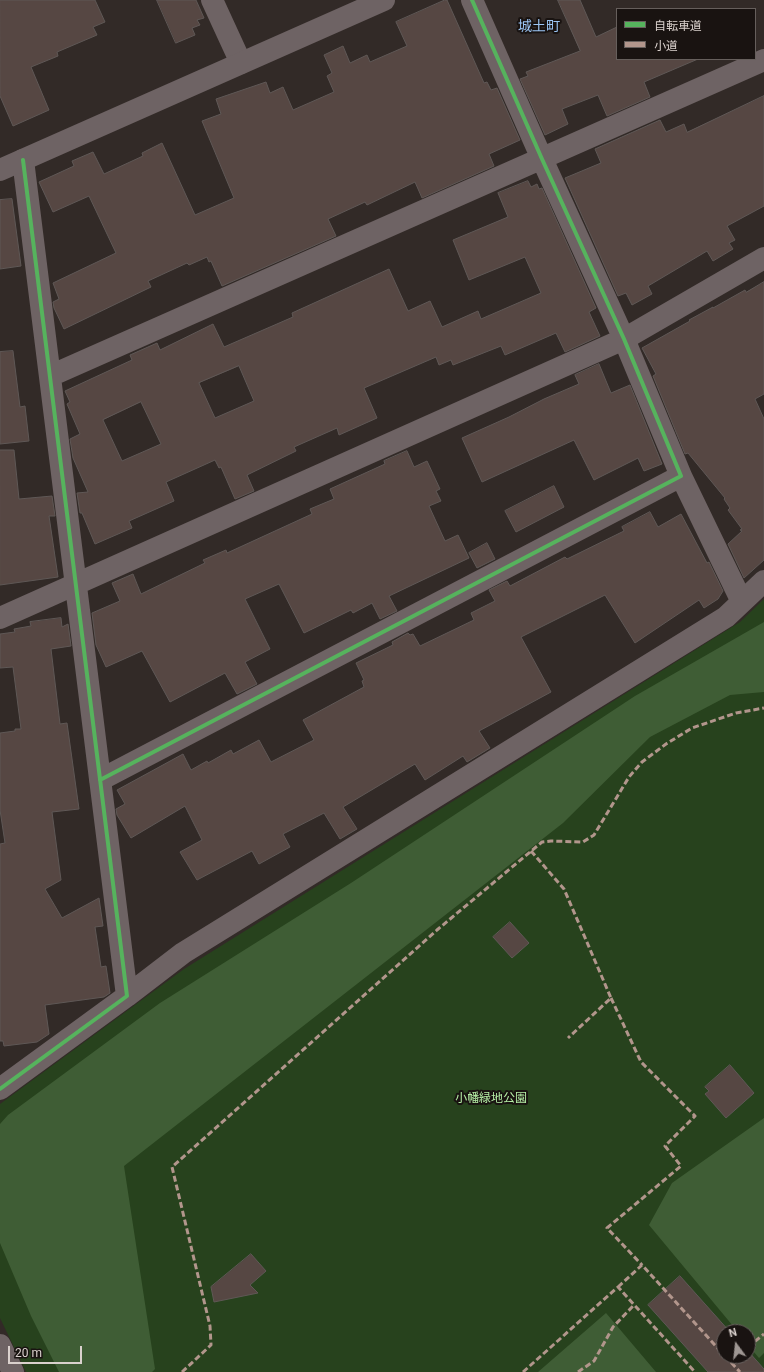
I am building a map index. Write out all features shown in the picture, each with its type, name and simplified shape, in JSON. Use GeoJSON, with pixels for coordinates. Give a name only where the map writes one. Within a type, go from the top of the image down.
{"type":"FeatureCollection","features":[{"type":"Feature","properties":{"kind":"street"},"geometry":{"type":"LineString","coordinates":[[212,0],[241,63]]}},
{"type":"Feature","properties":{"kind":"street"},"geometry":{"type":"LineString","coordinates":[[0,170],[384,0]]}},
{"type":"Feature","properties":{"kind":"street"},"geometry":{"type":"LineString","coordinates":[[472,0],[624,339],[681,476],[742,602]]}},
{"type":"Feature","properties":{"kind":"street"},"geometry":{"type":"LineString","coordinates":[[50,376],[764,60]]}},
{"type":"Feature","properties":{"kind":"street"},"geometry":{"type":"LineString","coordinates":[[23,160],[127,996]]}},
{"type":"Feature","properties":{"kind":"street"},"geometry":{"type":"LineString","coordinates":[[0,618],[624,339],[764,258]]}},
{"type":"Feature","properties":{"kind":"street"},"geometry":{"type":"LineString","coordinates":[[100,780],[681,476]]}},
{"type":"Feature","properties":{"kind":"street"},"geometry":{"type":"LineString","coordinates":[[0,1089],[183,953],[726,617],[764,581]]}},
{"type":"Feature","properties":{"kind":"street"},"geometry":{"type":"LineString","coordinates":[[0,1345],[13,1372]]}},
{"type":"Feature","properties":{"kind":"green space","name":"小幡緑地公園"},"geometry":{"type":"Polygon","coordinates":[[[764,599],[764,1372],[26,1372],[0,1318],[0,1104],[184,969],[740,622],[764,599]]]}},
{"type":"Feature","properties":{"kind":"green space"},"geometry":{"type":"Polygon","coordinates":[[[764,622],[764,692],[730,695],[650,737],[563,823],[124,1166],[155,1369],[152,1372],[59,1372],[31,1316],[0,1243],[0,1124],[8,1115],[160,1003],[351,883],[635,696],[764,622]]]}},
{"type":"Feature","properties":{"kind":"green space"},"geometry":{"type":"Polygon","coordinates":[[[764,1118],[764,1353],[759,1358],[756,1354],[756,1324],[731,1324],[649,1225],[672,1183],[764,1118]]]}},
{"type":"Feature","properties":{"kind":"green space"},"geometry":{"type":"Polygon","coordinates":[[[606,1313],[656,1372],[538,1372],[606,1313]]]}},
{"type":"Feature","properties":{"kind":"building"},"geometry":{"type":"Polygon","coordinates":[[[0,0],[95,0],[105,22],[93,27],[97,35],[57,52],[58,56],[31,67],[49,110],[13,126],[0,96],[0,0]]]}},
{"type":"Feature","properties":{"kind":"building"},"geometry":{"type":"Polygon","coordinates":[[[157,0],[196,0],[204,18],[197,20],[200,25],[192,28],[195,35],[176,43],[157,0]]]}},
{"type":"Feature","properties":{"kind":"building"},"geometry":{"type":"Polygon","coordinates":[[[447,0],[484,83],[487,82],[491,90],[497,88],[520,140],[489,154],[494,166],[422,198],[415,182],[367,205],[365,202],[328,219],[336,236],[222,286],[211,261],[209,262],[207,257],[189,265],[187,263],[148,281],[151,287],[64,329],[54,308],[53,302],[59,299],[53,283],[116,253],[89,196],[53,212],[39,182],[74,166],[72,161],[93,152],[104,174],[143,156],[142,153],[162,143],[195,215],[234,198],[202,121],[221,114],[216,99],[266,82],[270,93],[283,87],[293,110],[334,92],[327,76],[332,73],[324,55],[343,46],[350,63],[367,55],[370,62],[407,46],[396,22],[447,0]]]}},
{"type":"Feature","properties":{"kind":"building"},"geometry":{"type":"Polygon","coordinates":[[[558,0],[580,0],[596,37],[616,27],[616,60],[696,60],[644,82],[650,97],[607,116],[598,95],[562,109],[568,124],[545,135],[520,79],[528,76],[526,72],[580,51],[558,0]]]}},
{"type":"Feature","properties":{"kind":"building"},"geometry":{"type":"Polygon","coordinates":[[[764,96],[764,206],[727,226],[735,240],[729,243],[733,249],[713,261],[707,251],[648,286],[652,294],[632,305],[626,293],[618,296],[565,178],[601,163],[595,149],[660,120],[666,132],[684,124],[687,132],[764,96]]]}},
{"type":"Feature","properties":{"kind":"building"},"geometry":{"type":"Polygon","coordinates":[[[528,181],[531,187],[537,184],[539,189],[542,188],[596,308],[589,312],[600,336],[565,352],[556,333],[505,355],[501,346],[453,365],[451,360],[439,365],[436,357],[364,388],[377,418],[339,435],[337,428],[294,447],[296,451],[247,475],[254,491],[235,499],[221,467],[219,468],[215,460],[166,482],[174,501],[129,521],[132,528],[95,544],[82,513],[80,513],[77,493],[88,492],[73,458],[70,439],[80,434],[67,404],[70,402],[65,391],[132,360],[130,355],[157,343],[160,350],[213,324],[224,347],[293,317],[292,313],[389,269],[408,311],[430,301],[442,327],[478,311],[481,319],[541,293],[525,257],[469,280],[453,240],[508,217],[498,193],[528,181]],[[239,366],[199,383],[215,418],[254,401],[239,366]],[[141,402],[103,420],[122,461],[161,444],[141,402]]]}},
{"type":"Feature","properties":{"kind":"building"},"geometry":{"type":"Polygon","coordinates":[[[12,199],[21,266],[0,269],[0,200],[12,199]]]}},
{"type":"Feature","properties":{"kind":"building"},"geometry":{"type":"Polygon","coordinates":[[[764,282],[764,394],[755,399],[764,419],[764,560],[744,578],[728,544],[742,531],[740,530],[742,529],[728,510],[730,508],[724,499],[725,498],[688,453],[685,454],[653,376],[656,374],[642,348],[713,307],[764,282]]]}},
{"type":"Feature","properties":{"kind":"building"},"geometry":{"type":"Polygon","coordinates":[[[13,351],[20,407],[25,406],[29,441],[0,444],[0,352],[13,351]]]}},
{"type":"Feature","properties":{"kind":"building"},"geometry":{"type":"Polygon","coordinates":[[[599,364],[611,393],[630,385],[662,464],[644,471],[638,458],[594,480],[574,440],[482,482],[462,438],[579,384],[575,375],[599,364]]]}},
{"type":"Feature","properties":{"kind":"building"},"geometry":{"type":"Polygon","coordinates":[[[0,450],[14,450],[19,499],[52,496],[55,516],[49,516],[58,577],[0,585],[0,450]]]}},
{"type":"Feature","properties":{"kind":"building"},"geometry":{"type":"Polygon","coordinates":[[[407,451],[414,467],[427,461],[440,489],[436,491],[441,501],[429,506],[445,541],[458,535],[469,558],[389,596],[397,611],[380,619],[372,603],[353,613],[351,610],[304,633],[279,584],[245,599],[270,649],[245,662],[257,684],[237,694],[225,673],[170,702],[142,651],[106,667],[96,645],[92,613],[120,601],[112,583],[133,574],[141,594],[205,563],[203,560],[226,550],[227,553],[312,514],[310,509],[334,499],[330,489],[385,464],[384,461],[407,451]]]}},
{"type":"Feature","properties":{"kind":"building"},"geometry":{"type":"Polygon","coordinates":[[[554,486],[564,507],[516,532],[505,511],[554,486]]]}},
{"type":"Feature","properties":{"kind":"building"},"geometry":{"type":"Polygon","coordinates":[[[650,512],[658,527],[681,514],[707,563],[709,562],[723,591],[718,599],[704,608],[699,600],[635,643],[605,595],[521,637],[551,692],[479,731],[490,748],[467,762],[463,756],[425,780],[415,764],[343,807],[357,829],[340,839],[324,813],[283,834],[290,847],[259,864],[252,851],[197,880],[180,852],[202,840],[185,806],[131,838],[117,815],[116,809],[125,804],[117,790],[183,754],[191,770],[207,761],[208,763],[231,750],[233,754],[259,740],[271,762],[314,740],[303,720],[364,687],[362,681],[364,680],[356,663],[393,645],[392,642],[408,633],[410,635],[413,634],[420,646],[474,620],[471,613],[495,601],[489,590],[507,581],[510,586],[565,557],[567,559],[624,531],[622,527],[650,512]]]}},
{"type":"Feature","properties":{"kind":"building"},"geometry":{"type":"Polygon","coordinates":[[[487,543],[495,559],[477,568],[469,553],[487,543]]]}},
{"type":"Feature","properties":{"kind":"building"},"geometry":{"type":"Polygon","coordinates":[[[61,618],[62,627],[68,624],[71,646],[51,649],[60,724],[67,723],[79,809],[52,812],[61,880],[45,889],[62,918],[99,898],[103,926],[95,927],[101,967],[106,966],[110,993],[104,997],[45,1005],[49,1034],[37,1042],[4,1046],[3,1041],[0,1041],[0,844],[5,843],[0,810],[0,733],[21,729],[13,667],[0,668],[0,634],[15,632],[14,629],[31,626],[30,622],[61,618]]]}},
{"type":"Feature","properties":{"kind":"building"},"geometry":{"type":"Polygon","coordinates":[[[510,922],[529,943],[512,958],[493,937],[510,922]]]}},
{"type":"Feature","properties":{"kind":"building"},"geometry":{"type":"Polygon","coordinates":[[[730,1065],[754,1093],[726,1118],[705,1094],[709,1091],[705,1087],[730,1065]]]}},
{"type":"Feature","properties":{"kind":"building"},"geometry":{"type":"Polygon","coordinates":[[[251,1254],[266,1271],[250,1285],[258,1293],[214,1302],[211,1287],[251,1254]]]}},
{"type":"Feature","properties":{"kind":"building"},"geometry":{"type":"Polygon","coordinates":[[[680,1276],[723,1324],[716,1324],[716,1364],[756,1364],[756,1360],[764,1369],[764,1372],[708,1372],[648,1305],[680,1276]]]}},
{"type":"Feature","properties":{"kind":"marked path"},"geometry":{"type":"LineString","coordinates":[[182,1372],[211,1345],[210,1326],[172,1167],[437,930],[542,842],[583,842],[594,835],[629,777],[642,762],[666,744],[692,728],[736,713],[764,708]]}},
{"type":"Feature","properties":{"kind":"marked path"},"geometry":{"type":"LineString","coordinates":[[531,851],[564,889],[611,998],[568,1038]]}},
{"type":"Feature","properties":{"kind":"marked path"},"geometry":{"type":"LineString","coordinates":[[611,998],[641,1062],[695,1116],[665,1146],[681,1166],[607,1228],[642,1265]]}},
{"type":"Feature","properties":{"kind":"marked path"},"geometry":{"type":"LineString","coordinates":[[618,1287],[642,1265],[716,1346]]}},
{"type":"Feature","properties":{"kind":"marked path"},"geometry":{"type":"LineString","coordinates":[[523,1372],[618,1287],[695,1372]]}},
{"type":"Feature","properties":{"kind":"marked path"},"geometry":{"type":"LineString","coordinates":[[578,1372],[594,1361],[613,1327],[634,1305]]}},
{"type":"Feature","properties":{"kind":"marked path"},"geometry":{"type":"LineString","coordinates":[[756,1340],[764,1334]]}},
{"type":"Feature","properties":{"kind":"marked path"},"geometry":{"type":"LineString","coordinates":[[732,1364],[740,1372]]}},
{"type":"Feature","properties":{"kind":"cycle path"},"geometry":{"type":"LineString","coordinates":[[100,780],[681,476],[624,339],[472,0]]}},
{"type":"Feature","properties":{"kind":"cycle path"},"geometry":{"type":"LineString","coordinates":[[0,1089],[127,996],[23,160]]}},
{"type":"Feature","properties":{"kind":"district","name":"城土町"},"geometry":{"type":"Point","coordinates":[539,27]}}]}
